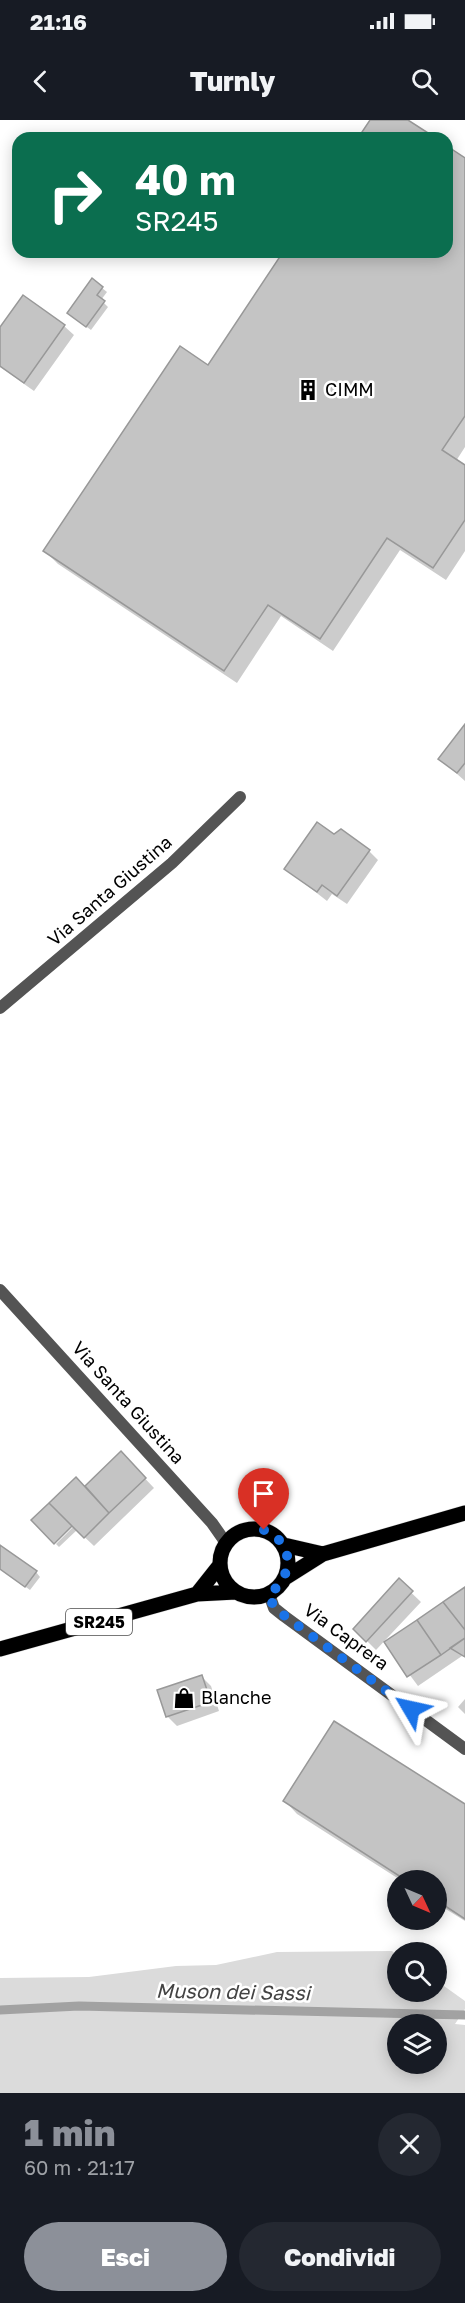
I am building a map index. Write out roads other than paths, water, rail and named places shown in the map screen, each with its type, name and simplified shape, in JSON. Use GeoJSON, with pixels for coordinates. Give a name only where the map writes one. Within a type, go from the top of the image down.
{"type":"FeatureCollection","features":[{"type":"Feature","properties":{"kind":"main road"},"geometry":{"type":"LineString","coordinates":[[269,1594],[285,1578],[323,1554],[465,1514]]}},
{"type":"Feature","properties":{"kind":"main road"},"geometry":{"type":"LineString","coordinates":[[197,1594],[220,1564],[226,1543],[239,1533],[255,1529],[272,1533],[284,1545],[323,1554]]}},
{"type":"Feature","properties":{"kind":"main road"},"geometry":{"type":"LineString","coordinates":[[284,1545],[288,1568],[285,1578]]}},
{"type":"Feature","properties":{"kind":"main road"},"geometry":{"type":"LineString","coordinates":[[220,1564],[228,1585],[236,1592]]}},
{"type":"Feature","properties":{"kind":"main road","name":"SR245"},"geometry":{"type":"LineString","coordinates":[[0,1649],[197,1594],[236,1592],[252,1597],[269,1594]]}},
{"type":"Feature","properties":{"kind":"street","name":"Via Santa Giustina"},"geometry":{"type":"LineString","coordinates":[[0,1008],[172,863],[240,798]]}},
{"type":"Feature","properties":{"kind":"street","name":"Via Santa Giustina"},"geometry":{"type":"LineString","coordinates":[[0,1290],[212,1523],[226,1543]]}},
{"type":"Feature","properties":{"kind":"street","name":"Via Caprera"},"geometry":{"type":"LineString","coordinates":[[269,1594],[274,1608],[284,1616],[465,1749]]}},
{"type":"Feature","properties":{"kind":"waterway","name":"Muson dei Sassi"},"geometry":{"type":"LineString","coordinates":[[0,2010],[79,2006],[465,2015]]}},
{"type":"Feature","properties":{"kind":"place","name":"CIMM"},"geometry":{"type":"Point","coordinates":[308,390]}},
{"type":"Feature","properties":{"kind":"place","name":"Blanche"},"geometry":{"type":"Point","coordinates":[184,1698]}}]}
